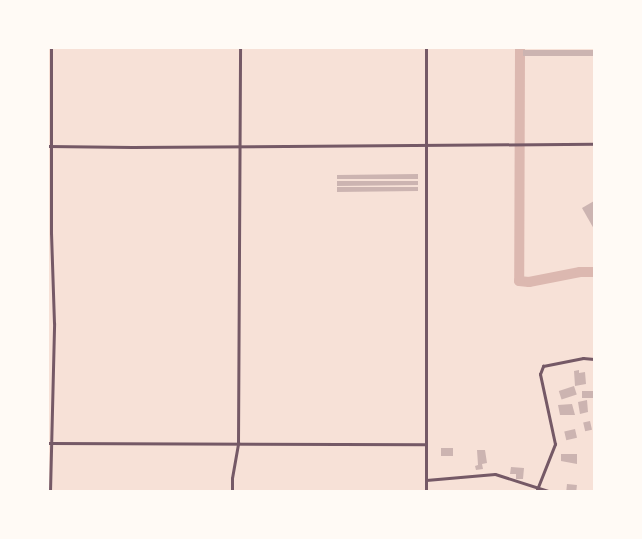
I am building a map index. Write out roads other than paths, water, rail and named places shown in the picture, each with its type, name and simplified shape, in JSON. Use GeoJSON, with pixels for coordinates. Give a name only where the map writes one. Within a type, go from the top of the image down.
{"type":"FeatureCollection","features":[{"type":"Feature","properties":{"kind":"street"},"geometry":{"type":"LineString","coordinates":[[50,492],[49,443],[54,323],[49,146],[51,48]]}},
{"type":"Feature","properties":{"kind":"street"},"geometry":{"type":"LineString","coordinates":[[232,492],[232,478],[238,443],[238,146],[240,48]]}},
{"type":"Feature","properties":{"kind":"street"},"geometry":{"type":"LineString","coordinates":[[426,48],[426,492]]}},
{"type":"Feature","properties":{"kind":"street"},"geometry":{"type":"LineString","coordinates":[[49,146],[594,144]]}},
{"type":"Feature","properties":{"kind":"street"},"geometry":{"type":"LineString","coordinates":[[537,490],[555,444],[540,374],[543,366],[583,358],[594,359]]}},
{"type":"Feature","properties":{"kind":"street"},"geometry":{"type":"LineString","coordinates":[[49,443],[426,444]]}},
{"type":"Feature","properties":{"kind":"street"},"geometry":{"type":"LineString","coordinates":[[426,480],[496,474],[537,490],[551,492]]}},
{"type":"Feature","properties":{"kind":"waterway"},"geometry":{"type":"LineString","coordinates":[[520,48],[519,281],[529,282],[580,272],[594,272]]}}]}
